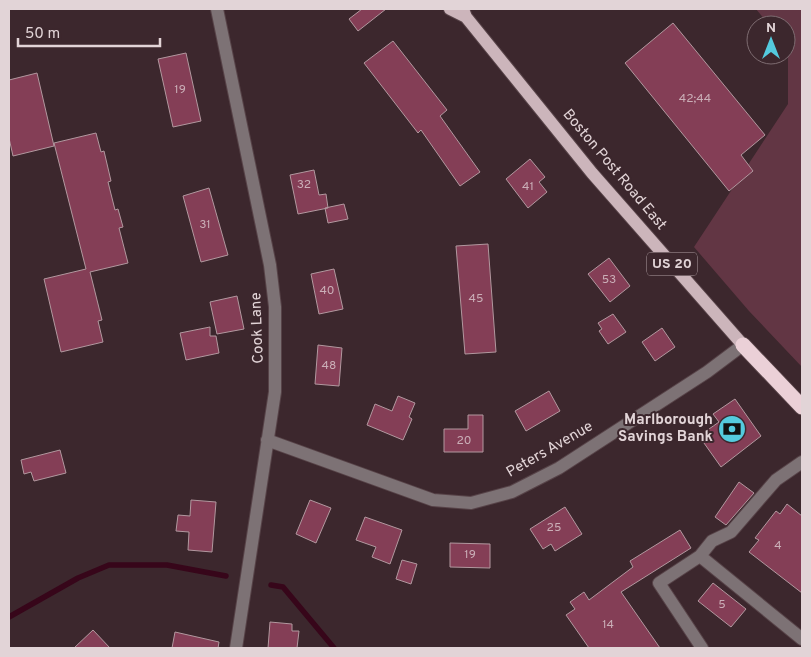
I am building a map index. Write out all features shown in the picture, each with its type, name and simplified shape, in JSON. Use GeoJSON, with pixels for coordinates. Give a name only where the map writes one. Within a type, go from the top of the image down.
{"type":"FeatureCollection","features":[{"type":"Feature","properties":{"kind":"highway","name":"Boston Post Road East"},"geometry":{"type":"LineString","coordinates":[[743,345],[802,406]]}},
{"type":"Feature","properties":{"kind":"main road","name":"Boston Post Road East"},"geometry":{"type":"LineString","coordinates":[[450,9],[464,13],[619,205],[743,345]]}},
{"type":"Feature","properties":{"kind":"street","name":"Cook Lane"},"geometry":{"type":"LineString","coordinates":[[217,9],[272,282],[275,307],[275,392],[236,648]]}},
{"type":"Feature","properties":{"kind":"street","name":"Peters Avenue"},"geometry":{"type":"LineString","coordinates":[[267,440],[433,500],[470,503],[512,492],[559,468],[707,372],[743,345]]}},
{"type":"Feature","properties":{"kind":"street"},"geometry":{"type":"LineString","coordinates":[[702,648],[659,583],[700,556],[712,541],[731,532],[776,480],[802,462]]}},
{"type":"Feature","properties":{"kind":"street"},"geometry":{"type":"LineString","coordinates":[[700,556],[802,639]]}},
{"type":"Feature","properties":{"kind":"shaded area"},"geometry":{"type":"Polygon","coordinates":[[[756,9],[802,9],[802,367],[749,311],[694,247],[788,104],[788,65],[796,65],[796,15],[761,15],[756,9]]]}},
{"type":"Feature","properties":{"kind":"building"},"geometry":{"type":"Polygon","coordinates":[[[362,9],[386,9],[358,31],[349,19],[362,9]]]}},
{"type":"Feature","properties":{"kind":"building"},"geometry":{"type":"Polygon","coordinates":[[[673,23],[765,135],[741,155],[753,171],[729,191],[625,63],[673,23]]]}},
{"type":"Feature","properties":{"kind":"building"},"geometry":{"type":"Polygon","coordinates":[[[393,41],[447,110],[440,116],[480,172],[460,186],[421,130],[418,133],[364,63],[393,41]]]}},
{"type":"Feature","properties":{"kind":"building"},"geometry":{"type":"Polygon","coordinates":[[[186,53],[201,121],[173,127],[158,59],[186,53]]]}},
{"type":"Feature","properties":{"kind":"building"},"geometry":{"type":"Polygon","coordinates":[[[37,73],[54,146],[13,156],[9,138],[9,80],[37,73]]]}},
{"type":"Feature","properties":{"kind":"building"},"geometry":{"type":"Polygon","coordinates":[[[96,133],[101,152],[104,151],[111,181],[108,182],[115,210],[118,209],[123,227],[119,228],[128,263],[90,272],[102,320],[98,321],[103,342],[61,352],[44,279],[86,269],[54,143],[96,133]]]}},
{"type":"Feature","properties":{"kind":"building"},"geometry":{"type":"Polygon","coordinates":[[[530,159],[545,177],[539,182],[547,192],[528,208],[506,179],[530,159]]]}},
{"type":"Feature","properties":{"kind":"building"},"geometry":{"type":"Polygon","coordinates":[[[314,170],[319,195],[326,194],[328,208],[298,214],[290,175],[314,170]]]}},
{"type":"Feature","properties":{"kind":"building"},"geometry":{"type":"Polygon","coordinates":[[[209,188],[228,255],[201,262],[183,196],[209,188]]]}},
{"type":"Feature","properties":{"kind":"building"},"geometry":{"type":"Polygon","coordinates":[[[344,204],[348,219],[328,223],[325,208],[344,204]]]}},
{"type":"Feature","properties":{"kind":"building"},"geometry":{"type":"Polygon","coordinates":[[[488,244],[496,352],[465,354],[456,246],[488,244]]]}},
{"type":"Feature","properties":{"kind":"building"},"geometry":{"type":"Polygon","coordinates":[[[609,258],[630,286],[610,302],[588,274],[609,258]]]}},
{"type":"Feature","properties":{"kind":"building"},"geometry":{"type":"Polygon","coordinates":[[[334,269],[343,309],[319,314],[311,274],[334,269]]]}},
{"type":"Feature","properties":{"kind":"building"},"geometry":{"type":"Polygon","coordinates":[[[237,296],[244,329],[217,334],[210,302],[237,296]]]}},
{"type":"Feature","properties":{"kind":"building"},"geometry":{"type":"Polygon","coordinates":[[[613,314],[626,332],[608,344],[599,331],[602,329],[598,323],[613,314]]]}},
{"type":"Feature","properties":{"kind":"building"},"geometry":{"type":"Polygon","coordinates":[[[210,327],[210,336],[216,336],[219,353],[186,360],[180,333],[210,327]]]}},
{"type":"Feature","properties":{"kind":"building"},"geometry":{"type":"Polygon","coordinates":[[[662,328],[675,347],[655,361],[642,342],[662,328]]]}},
{"type":"Feature","properties":{"kind":"building"},"geometry":{"type":"Polygon","coordinates":[[[318,345],[342,348],[339,386],[315,384],[318,345]]]}},
{"type":"Feature","properties":{"kind":"building"},"geometry":{"type":"Polygon","coordinates":[[[549,391],[560,411],[526,431],[515,411],[549,391]]]}},
{"type":"Feature","properties":{"kind":"building"},"geometry":{"type":"Polygon","coordinates":[[[398,396],[415,403],[409,417],[412,419],[403,440],[367,425],[375,404],[392,411],[398,396]]]}},
{"type":"Feature","properties":{"kind":"building","name":"Marlborough Savings Bank"},"geometry":{"type":"Polygon","coordinates":[[[735,399],[761,436],[721,467],[699,436],[719,422],[713,414],[735,399]]]}},
{"type":"Feature","properties":{"kind":"building"},"geometry":{"type":"Polygon","coordinates":[[[468,415],[483,415],[483,452],[444,452],[444,429],[468,429],[468,415]]]}},
{"type":"Feature","properties":{"kind":"building"},"geometry":{"type":"Polygon","coordinates":[[[60,450],[66,473],[34,481],[31,472],[24,474],[21,460],[60,450]]]}},
{"type":"Feature","properties":{"kind":"building"},"geometry":{"type":"Polygon","coordinates":[[[739,482],[754,493],[726,525],[715,517],[739,482]]]}},
{"type":"Feature","properties":{"kind":"building"},"geometry":{"type":"Polygon","coordinates":[[[191,500],[216,502],[212,552],[188,550],[189,532],[176,531],[178,515],[190,516],[191,500]]]}},
{"type":"Feature","properties":{"kind":"building"},"geometry":{"type":"Polygon","coordinates":[[[310,500],[331,508],[316,543],[296,534],[310,500]]]}},
{"type":"Feature","properties":{"kind":"building"},"geometry":{"type":"Polygon","coordinates":[[[787,504],[802,516],[802,593],[749,552],[759,540],[755,538],[776,511],[780,514],[787,504]]]}},
{"type":"Feature","properties":{"kind":"building"},"geometry":{"type":"Polygon","coordinates":[[[565,507],[582,534],[555,551],[551,544],[543,549],[530,529],[565,507]]]}},
{"type":"Feature","properties":{"kind":"building"},"geometry":{"type":"Polygon","coordinates":[[[365,517],[402,530],[390,564],[372,557],[376,547],[356,540],[365,517]]]}},
{"type":"Feature","properties":{"kind":"building"},"geometry":{"type":"Polygon","coordinates":[[[680,530],[691,548],[621,592],[660,648],[589,648],[566,615],[575,609],[570,602],[584,592],[589,600],[633,567],[630,561],[680,530]]]}},
{"type":"Feature","properties":{"kind":"building"},"geometry":{"type":"Polygon","coordinates":[[[450,543],[490,544],[490,568],[450,567],[450,543]]]}},
{"type":"Feature","properties":{"kind":"building"},"geometry":{"type":"Polygon","coordinates":[[[402,560],[417,564],[411,584],[396,579],[402,560]]]}},
{"type":"Feature","properties":{"kind":"building"},"geometry":{"type":"Polygon","coordinates":[[[713,583],[746,609],[731,627],[698,601],[713,583]]]}},
{"type":"Feature","properties":{"kind":"building"},"geometry":{"type":"Polygon","coordinates":[[[270,622],[292,624],[292,631],[299,631],[297,648],[268,648],[270,622]]]}},
{"type":"Feature","properties":{"kind":"building"},"geometry":{"type":"Polygon","coordinates":[[[93,630],[110,648],[74,648],[93,630]]]}},
{"type":"Feature","properties":{"kind":"building"},"geometry":{"type":"Polygon","coordinates":[[[175,632],[219,642],[218,648],[172,648],[175,632]]]}},
{"type":"Feature","properties":{"kind":"waterway"},"geometry":{"type":"LineString","coordinates":[[9,617],[78,578],[109,565],[167,565],[226,576]]}},
{"type":"Feature","properties":{"kind":"waterway"},"geometry":{"type":"LineString","coordinates":[[271,585],[283,587],[334,648]]}},
{"type":"Feature","properties":{"kind":"place","name":"Marlborough Savings Bank"},"geometry":{"type":"Point","coordinates":[732,429]}}]}
